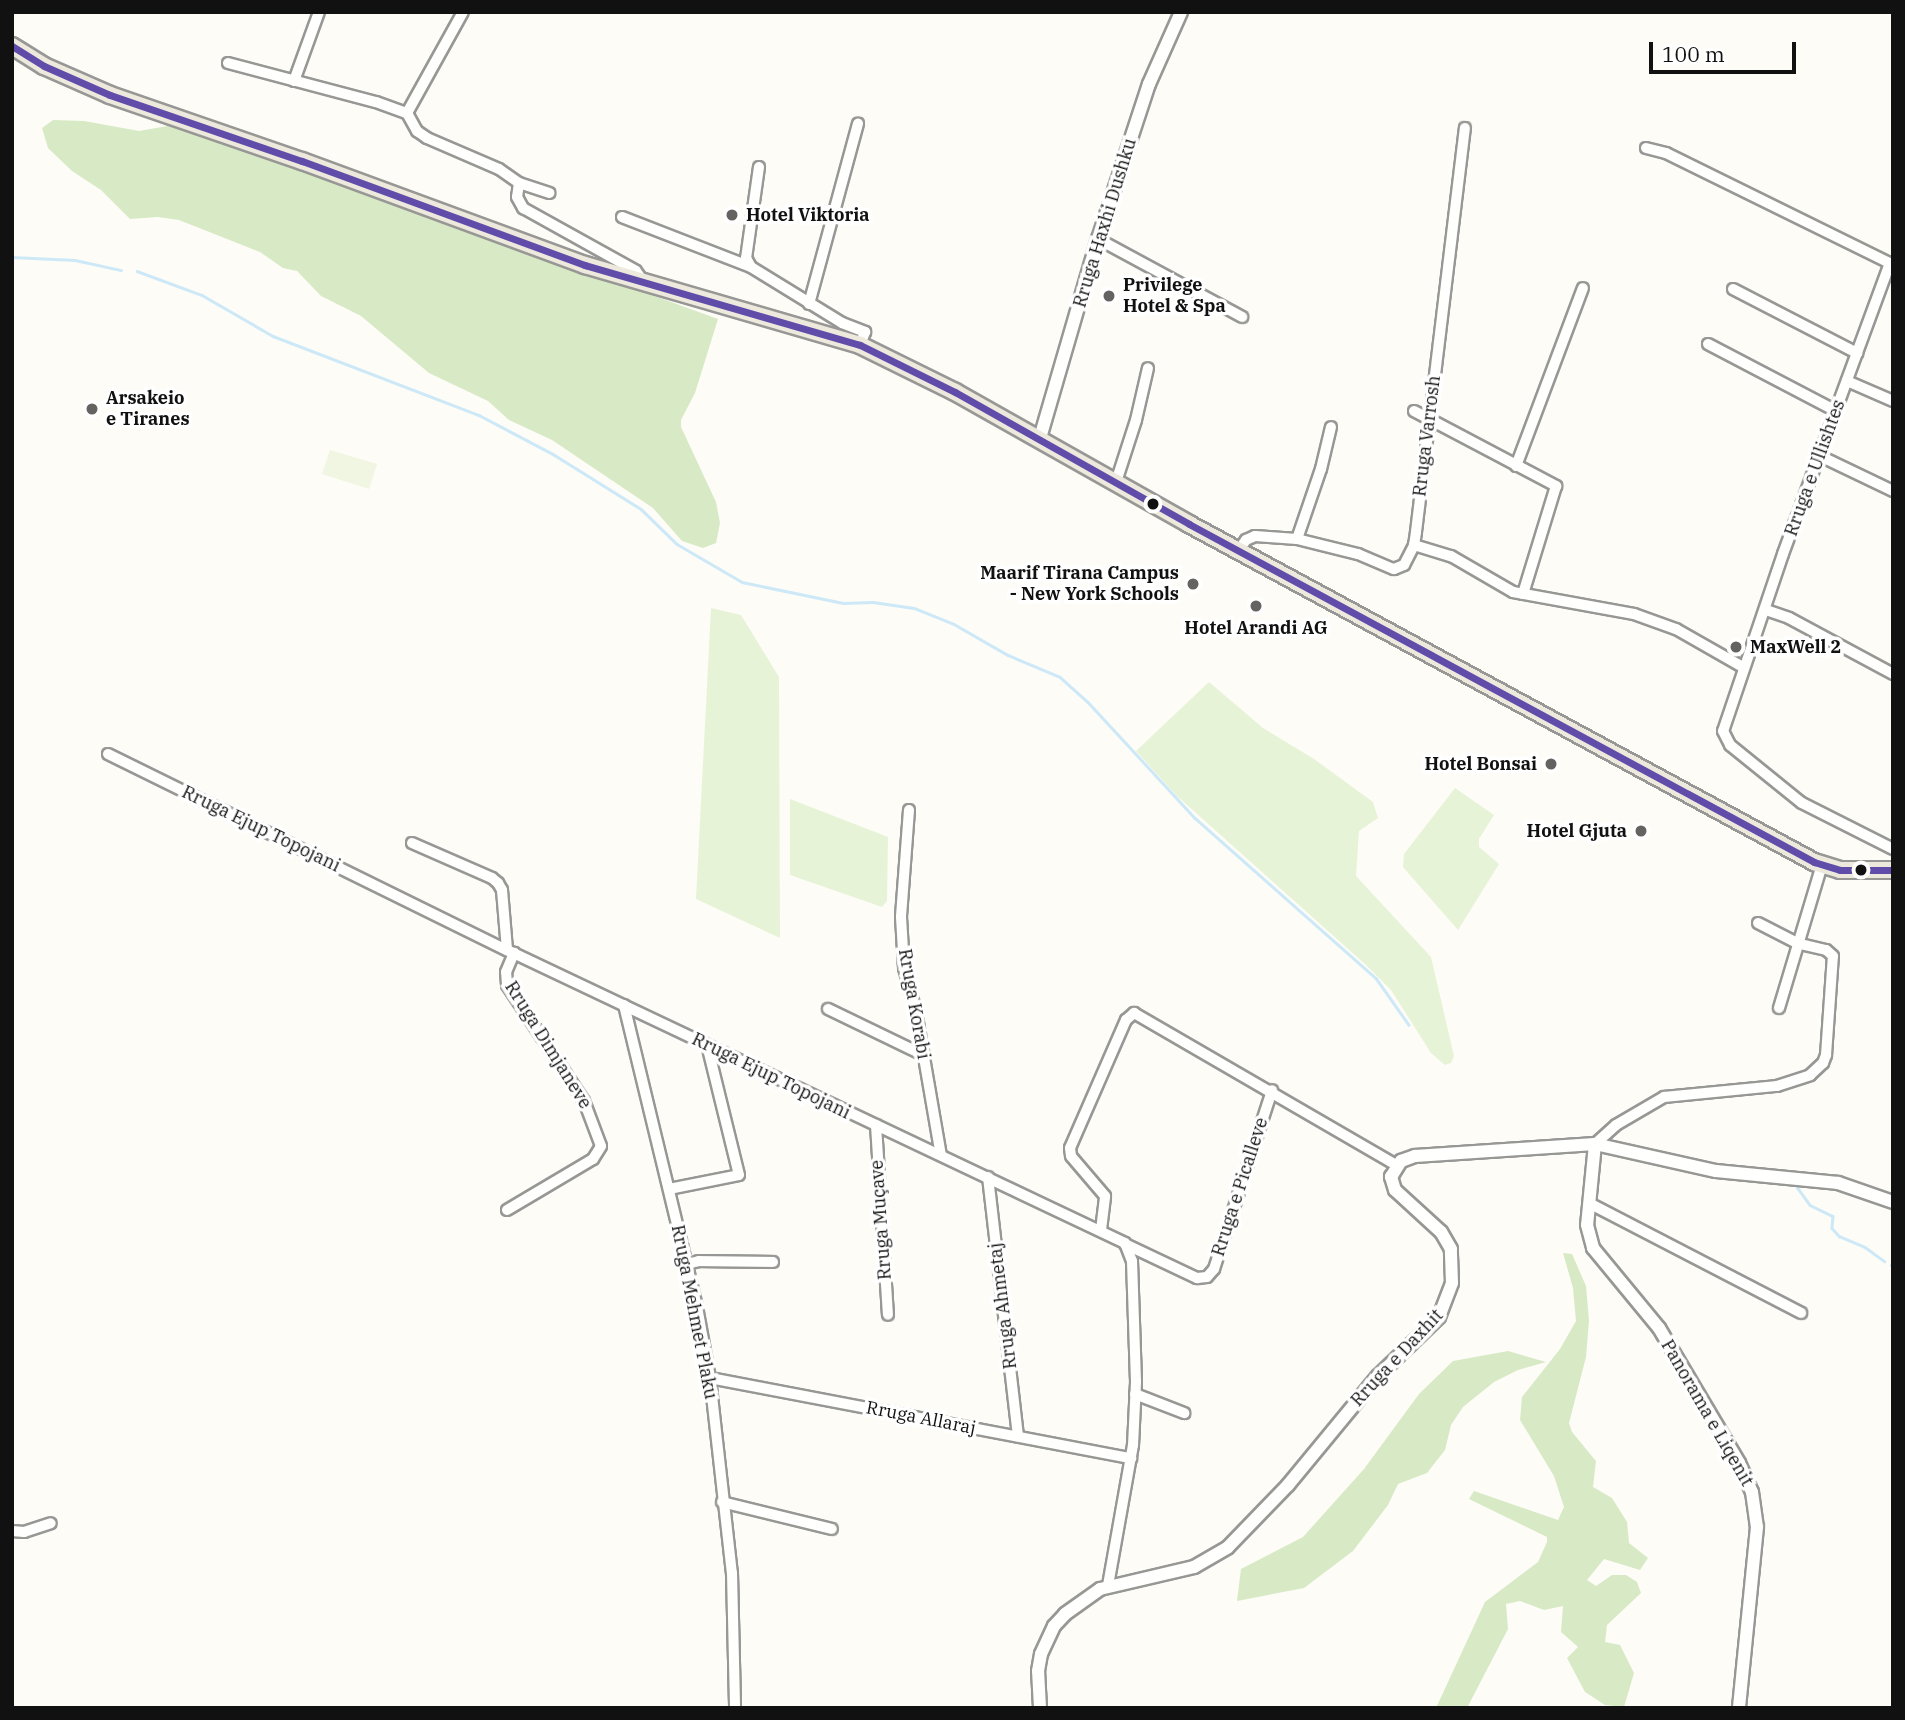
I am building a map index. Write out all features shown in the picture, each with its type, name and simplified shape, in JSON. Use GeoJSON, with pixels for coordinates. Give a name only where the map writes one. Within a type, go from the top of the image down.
{"type":"FeatureCollection","features":[{"type":"Feature","properties":{"kind":"main road"},"geometry":{"type":"LineString","coordinates":[[12,47],[44,66],[110,95],[302,161],[585,265],[860,345],[955,392],[1238,551],[1822,865],[1847,871],[1893,870]]}},
{"type":"Feature","properties":{"kind":"street"},"geometry":{"type":"LineString","coordinates":[[294,81],[319,12]]}},
{"type":"Feature","properties":{"kind":"street"},"geometry":{"type":"LineString","coordinates":[[407,113],[463,12]]}},
{"type":"Feature","properties":{"kind":"street","name":"Rruga Haxhi Dushku"},"geometry":{"type":"LineString","coordinates":[[1040,438],[1098,239],[1149,84],[1181,12]]}},
{"type":"Feature","properties":{"kind":"street"},"geometry":{"type":"LineString","coordinates":[[228,63],[376,102],[407,113],[417,131],[499,169],[519,183],[549,193]]}},
{"type":"Feature","properties":{"kind":"street"},"geometry":{"type":"LineString","coordinates":[[809,304],[858,124]]}},
{"type":"Feature","properties":{"kind":"street","name":"Rruga Varrosh"},"geometry":{"type":"LineString","coordinates":[[1414,545],[1465,128]]}},
{"type":"Feature","properties":{"kind":"street","name":"Rruga e Ullishtes"},"geometry":{"type":"LineString","coordinates":[[1646,148],[1678,159],[1890,263],[1783,554],[1724,726],[1726,741],[1802,803],[1893,849]]}},
{"type":"Feature","properties":{"kind":"street"},"geometry":{"type":"LineString","coordinates":[[751,267],[747,258],[758,167]]}},
{"type":"Feature","properties":{"kind":"street"},"geometry":{"type":"LineString","coordinates":[[519,183],[517,197],[523,208],[636,271],[644,282]]}},
{"type":"Feature","properties":{"kind":"street"},"geometry":{"type":"LineString","coordinates":[[622,217],[751,267],[809,304],[865,332],[860,345]]}},
{"type":"Feature","properties":{"kind":"street"},"geometry":{"type":"LineString","coordinates":[[1098,239],[1242,317]]}},
{"type":"Feature","properties":{"kind":"street"},"geometry":{"type":"LineString","coordinates":[[1516,466],[1583,288]]}},
{"type":"Feature","properties":{"kind":"street"},"geometry":{"type":"LineString","coordinates":[[1733,289],[1857,353]]}},
{"type":"Feature","properties":{"kind":"street"},"geometry":{"type":"LineString","coordinates":[[1708,344],[1836,411]]}},
{"type":"Feature","properties":{"kind":"street"},"geometry":{"type":"LineString","coordinates":[[1116,482],[1136,421],[1148,368]]}},
{"type":"Feature","properties":{"kind":"street"},"geometry":{"type":"LineString","coordinates":[[1847,381],[1893,401]]}},
{"type":"Feature","properties":{"kind":"street"},"geometry":{"type":"LineString","coordinates":[[1414,411],[1556,486],[1523,594]]}},
{"type":"Feature","properties":{"kind":"street"},"geometry":{"type":"LineString","coordinates":[[1297,539],[1321,469],[1331,427]]}},
{"type":"Feature","properties":{"kind":"street"},"geometry":{"type":"LineString","coordinates":[[1819,456],[1893,491]]}},
{"type":"Feature","properties":{"kind":"street"},"geometry":{"type":"LineString","coordinates":[[1238,551],[1247,540],[1255,536],[1297,539],[1358,554],[1397,569],[1404,565],[1414,545],[1451,556],[1513,592],[1634,614],[1676,629],[1743,667]]}},
{"type":"Feature","properties":{"kind":"street"},"geometry":{"type":"LineString","coordinates":[[1766,610],[1789,618],[1893,674]]}},
{"type":"Feature","properties":{"kind":"street","name":"Rruga Ejup Topojani"},"geometry":{"type":"LineString","coordinates":[[108,754],[511,952],[1125,1243]]}},
{"type":"Feature","properties":{"kind":"street","name":"Rruga Korabi"},"geometry":{"type":"LineString","coordinates":[[909,810],[901,917],[904,968],[923,1055],[940,1155]]}},
{"type":"Feature","properties":{"kind":"street"},"geometry":{"type":"LineString","coordinates":[[412,843],[498,883],[502,890],[511,952]]}},
{"type":"Feature","properties":{"kind":"street"},"geometry":{"type":"LineString","coordinates":[[1780,1008],[1806,911],[1822,865]]}},
{"type":"Feature","properties":{"kind":"street"},"geometry":{"type":"LineString","coordinates":[[1595,1144],[1616,1125],[1664,1097],[1777,1086],[1802,1079],[1817,1069],[1826,1055],[1833,956],[1826,950],[1799,944],[1758,923]]}},
{"type":"Feature","properties":{"kind":"street","name":"Rruga Dimjaneve"},"geometry":{"type":"LineString","coordinates":[[507,1210],[593,1158],[601,1146],[584,1101],[507,985],[506,972],[511,952]]}},
{"type":"Feature","properties":{"kind":"street","name":"Rruga Mehmet Plaku"},"geometry":{"type":"LineString","coordinates":[[624,1004],[687,1264],[710,1378],[732,1573],[735,1708]]}},
{"type":"Feature","properties":{"kind":"street"},"geometry":{"type":"LineString","coordinates":[[828,1009],[923,1055]]}},
{"type":"Feature","properties":{"kind":"street"},"geometry":{"type":"LineString","coordinates":[[1101,1230],[1105,1196],[1071,1156],[1070,1148],[1130,1015],[1138,1014],[1272,1090],[1346,1138],[1378,1152],[1396,1165],[1415,1156],[1595,1144],[1724,1172],[1838,1183],[1893,1202]]}},
{"type":"Feature","properties":{"kind":"street"},"geometry":{"type":"LineString","coordinates":[[669,1189],[739,1175],[707,1045]]}},
{"type":"Feature","properties":{"kind":"street","name":"Rruga e Picalleve"},"geometry":{"type":"LineString","coordinates":[[1125,1243],[1197,1278],[1206,1277],[1214,1269],[1272,1090]]}},
{"type":"Feature","properties":{"kind":"street","name":"Rruga Muçave"},"geometry":{"type":"LineString","coordinates":[[876,1125],[888,1315]]}},
{"type":"Feature","properties":{"kind":"street","name":"Panorama e Liqenit"},"geometry":{"type":"LineString","coordinates":[[1595,1144],[1587,1225],[1593,1248],[1659,1328],[1740,1464],[1752,1492],[1756,1539],[1739,1708]]}},
{"type":"Feature","properties":{"kind":"street","name":"Rruga e Daxhit"},"geometry":{"type":"LineString","coordinates":[[1040,1708],[1038,1671],[1046,1640],[1054,1626],[1077,1603],[1108,1585],[1194,1567],[1228,1547],[1288,1485],[1378,1376],[1439,1317],[1452,1283],[1451,1250],[1441,1232],[1395,1190],[1391,1177],[1396,1165]]}},
{"type":"Feature","properties":{"kind":"street","name":"Rruga Ahmetaj"},"geometry":{"type":"LineString","coordinates":[[988,1177],[1018,1436]]}},
{"type":"Feature","properties":{"kind":"street"},"geometry":{"type":"LineString","coordinates":[[1589,1203],[1801,1313]]}},
{"type":"Feature","properties":{"kind":"street"},"geometry":{"type":"LineString","coordinates":[[1108,1585],[1131,1458],[1135,1394],[1132,1261],[1125,1243]]}},
{"type":"Feature","properties":{"kind":"street"},"geometry":{"type":"LineString","coordinates":[[687,1264],[699,1261],[773,1262]]}},
{"type":"Feature","properties":{"kind":"street","name":"Rruga Allaraj"},"geometry":{"type":"LineString","coordinates":[[710,1378],[1131,1458]]}},
{"type":"Feature","properties":{"kind":"street"},"geometry":{"type":"LineString","coordinates":[[1135,1394],[1184,1413]]}},
{"type":"Feature","properties":{"kind":"street"},"geometry":{"type":"LineString","coordinates":[[722,1502],[832,1529]]}},
{"type":"Feature","properties":{"kind":"street"},"geometry":{"type":"LineString","coordinates":[[12,1531],[24,1532],[51,1523]]}},
{"type":"Feature","properties":{"kind":"green space"},"geometry":{"type":"Polygon","coordinates":[[[53,120],[84,121],[139,131],[173,125],[189,127],[718,319],[695,393],[681,420],[681,427],[716,502],[720,523],[716,543],[703,548],[682,541],[653,508],[552,440],[509,420],[488,401],[429,373],[361,316],[321,296],[297,271],[283,268],[260,252],[179,220],[158,217],[130,219],[101,190],[72,171],[48,148],[42,128],[53,120]]]}},
{"type":"Feature","properties":{"kind":"green space"},"geometry":{"type":"Polygon","coordinates":[[[330,450],[377,464],[369,489],[322,474],[330,450]]]}},
{"type":"Feature","properties":{"kind":"green space"},"geometry":{"type":"Polygon","coordinates":[[[711,608],[741,615],[779,677],[780,938],[696,899],[711,608]]]}},
{"type":"Feature","properties":{"kind":"green space"},"geometry":{"type":"Polygon","coordinates":[[[1209,682],[1263,728],[1314,759],[1373,802],[1378,818],[1359,831],[1356,876],[1431,957],[1454,1056],[1451,1063],[1445,1065],[1431,1053],[1391,990],[1366,965],[1177,796],[1136,751],[1209,682]]]}},
{"type":"Feature","properties":{"kind":"green space"},"geometry":{"type":"Polygon","coordinates":[[[1455,788],[1494,815],[1479,839],[1479,847],[1499,864],[1458,930],[1403,867],[1404,854],[1455,788]]]}},
{"type":"Feature","properties":{"kind":"green space"},"geometry":{"type":"Polygon","coordinates":[[[790,799],[888,837],[887,901],[882,907],[790,875],[790,799]]]}},
{"type":"Feature","properties":{"kind":"green space"},"geometry":{"type":"Polygon","coordinates":[[[1563,1253],[1572,1254],[1586,1286],[1589,1321],[1586,1357],[1569,1423],[1572,1432],[1596,1461],[1593,1487],[1612,1498],[1627,1522],[1629,1543],[1648,1558],[1640,1570],[1604,1559],[1587,1580],[1596,1586],[1612,1575],[1626,1575],[1637,1582],[1641,1593],[1607,1625],[1605,1642],[1620,1645],[1634,1673],[1624,1707],[1605,1705],[1585,1692],[1567,1658],[1578,1647],[1561,1632],[1563,1606],[1544,1610],[1520,1601],[1506,1604],[1508,1629],[1467,1708],[1436,1708],[1485,1602],[1538,1562],[1547,1542],[1547,1537],[1469,1499],[1474,1491],[1558,1520],[1564,1507],[1554,1476],[1520,1420],[1522,1397],[1560,1349],[1576,1321],[1573,1288],[1563,1253]]]}},
{"type":"Feature","properties":{"kind":"green space"},"geometry":{"type":"Polygon","coordinates":[[[1508,1351],[1546,1362],[1518,1370],[1494,1382],[1463,1407],[1451,1425],[1445,1450],[1427,1473],[1398,1484],[1388,1505],[1353,1551],[1304,1588],[1237,1601],[1241,1569],[1303,1537],[1364,1469],[1419,1394],[1453,1361],[1508,1351]]]}},
{"type":"Feature","properties":{"kind":"waterway"},"geometry":{"type":"LineString","coordinates":[[12,257],[75,260],[121,270]]}},
{"type":"Feature","properties":{"kind":"waterway"},"geometry":{"type":"LineString","coordinates":[[137,271],[202,295],[273,336],[479,415],[553,454],[641,509],[677,544],[742,582],[843,603],[873,602],[914,608],[954,624],[1008,655],[1060,677],[1088,702],[1195,818],[1376,978],[1409,1025]]}},
{"type":"Feature","properties":{"kind":"waterway"},"geometry":{"type":"LineString","coordinates":[[1797,1187],[1810,1205],[1833,1216],[1832,1228],[1839,1236],[1865,1247],[1884,1261]]}},
{"type":"Feature","properties":{"kind":"transit line"},"geometry":{"type":"LineString","coordinates":[[12,46],[44,66],[110,95],[302,161],[585,265],[860,345],[955,392],[1189,524],[1814,862],[1840,870],[1893,870]]}},
{"type":"Feature","properties":{"kind":"place","name":"Hotel Viktoria"},"geometry":{"type":"Point","coordinates":[732,215]}},
{"type":"Feature","properties":{"kind":"place","name":"Privilege Hotel & Spa"},"geometry":{"type":"Point","coordinates":[1109,296]}},
{"type":"Feature","properties":{"kind":"place","name":"Arsakeio e Tiranes"},"geometry":{"type":"Point","coordinates":[92,409]}},
{"type":"Feature","properties":{"kind":"place","name":"Maarif Tirana Campus - New York Schools"},"geometry":{"type":"Point","coordinates":[1193,584]}},
{"type":"Feature","properties":{"kind":"place","name":"Hotel Arandi AG"},"geometry":{"type":"Point","coordinates":[1256,606]}},
{"type":"Feature","properties":{"kind":"place","name":"MaxWell 2"},"geometry":{"type":"Point","coordinates":[1736,647]}},
{"type":"Feature","properties":{"kind":"place","name":"Hotel Bonsai"},"geometry":{"type":"Point","coordinates":[1551,764]}},
{"type":"Feature","properties":{"kind":"place","name":"Hotel Gjuta"},"geometry":{"type":"Point","coordinates":[1641,831]}}]}
